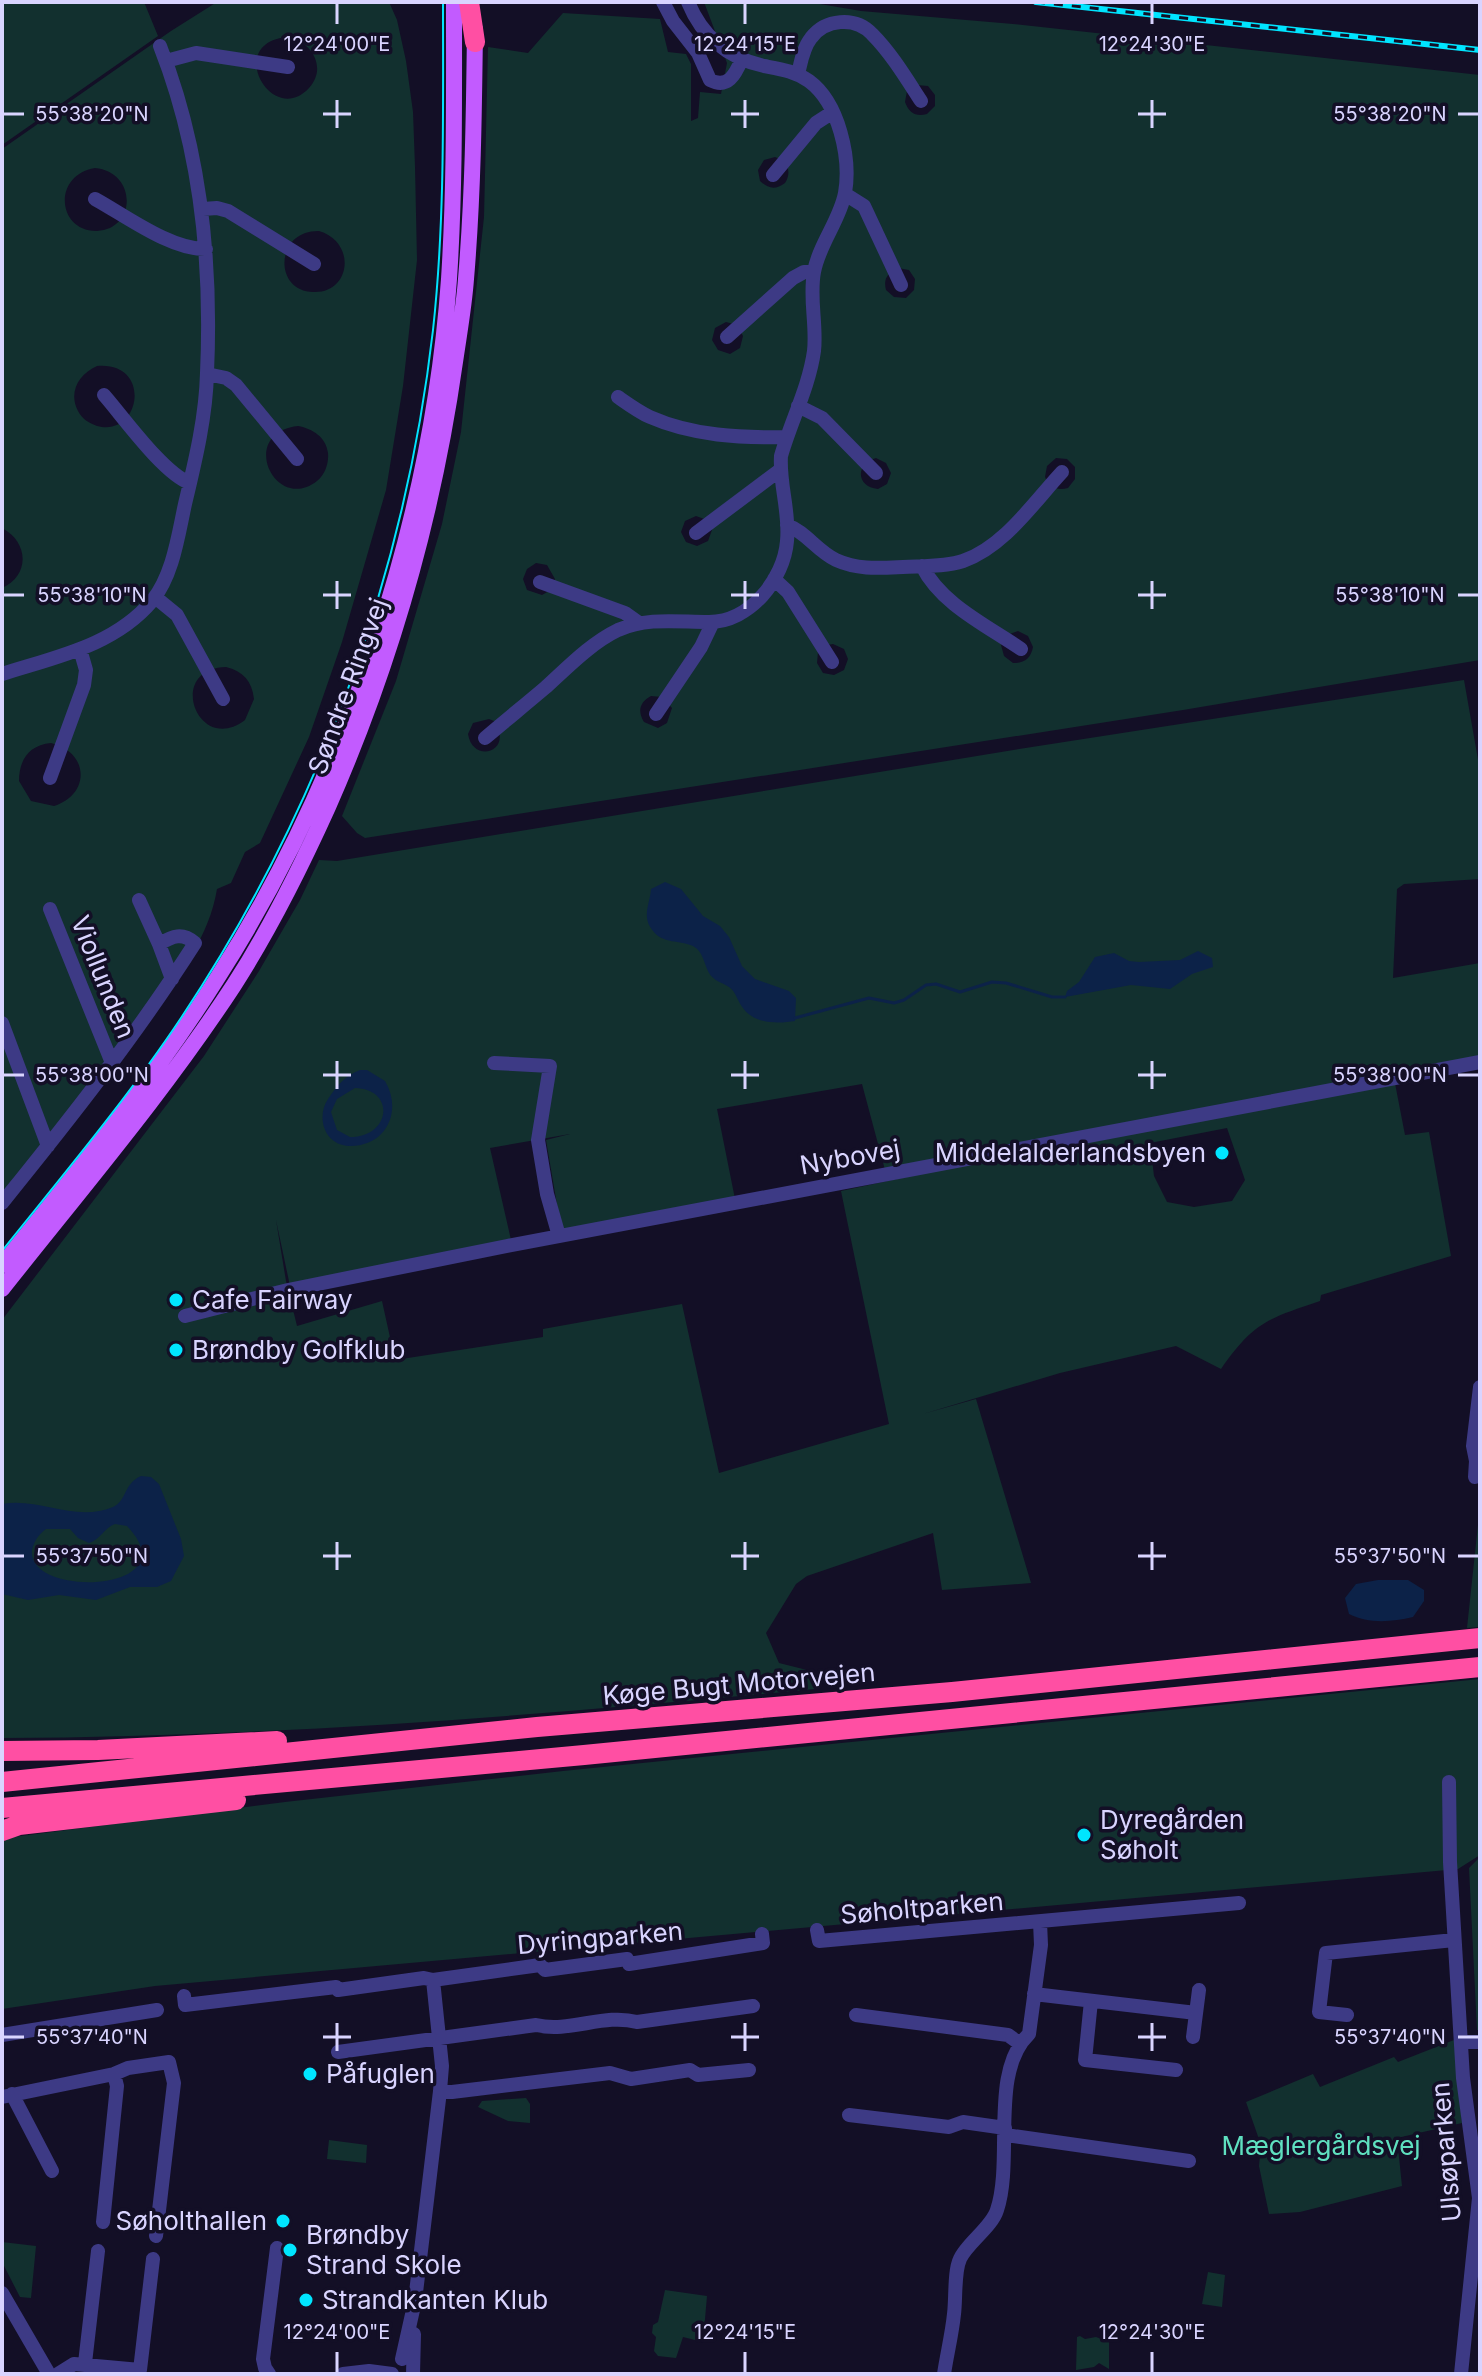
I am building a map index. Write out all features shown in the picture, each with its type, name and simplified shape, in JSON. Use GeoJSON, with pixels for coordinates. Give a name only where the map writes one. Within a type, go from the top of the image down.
{"type":"FeatureCollection","features":[{"type":"Feature","properties":{"kind":"highway"},"geometry":{"type":"LineString","coordinates":[[475,2],[475,42]]}},
{"type":"Feature","properties":{"kind":"highway","name":"Køge Bugt Motorvejen"},"geometry":{"type":"LineString","coordinates":[[2,1782],[537,1727],[952,1692],[1480,1638]]}},
{"type":"Feature","properties":{"kind":"highway","name":"Køge Bugt Motorvejen"},"geometry":{"type":"LineString","coordinates":[[2,1808],[584,1755],[1480,1667]]}},
{"type":"Feature","properties":{"kind":"highway"},"geometry":{"type":"LineString","coordinates":[[2,1751],[98,1750],[537,1727]]}},
{"type":"Feature","properties":{"kind":"highway"},"geometry":{"type":"LineString","coordinates":[[2,1831],[19,1825],[567,1762],[584,1755]]}},
{"type":"Feature","properties":{"kind":"main road","name":"Søndre Ringvej"},"geometry":{"type":"LineString","coordinates":[[2,1265],[147,1082],[218,978],[253,920],[309,812],[370,658],[400,561],[430,425],[441,353],[453,209],[454,2]]}},
{"type":"Feature","properties":{"kind":"main road","name":"Søndre Ringvej"},"geometry":{"type":"LineString","coordinates":[[2,1289],[160,1091],[234,985],[295,878],[354,749],[400,618],[431,503],[444,436],[466,282],[474,150],[475,42]]}},
{"type":"Feature","properties":{"kind":"street"},"geometry":{"type":"LineString","coordinates":[[663,2],[673,21],[698,53],[710,80],[728,82],[742,59]]}},
{"type":"Feature","properties":{"kind":"street"},"geometry":{"type":"LineString","coordinates":[[485,738],[601,641],[639,623],[664,620],[713,622],[751,607],[763,597],[784,555],[787,525],[780,470],[787,437],[811,372],[814,272],[845,194],[845,155],[833,112],[825,97],[798,74],[742,59],[711,37],[698,22],[688,2]]}},
{"type":"Feature","properties":{"kind":"street"},"geometry":{"type":"LineString","coordinates":[[798,74],[806,45],[818,30],[836,22],[855,23],[871,32],[921,101]]}},
{"type":"Feature","properties":{"kind":"street"},"geometry":{"type":"LineString","coordinates":[[2,674],[113,635],[155,597],[175,550],[190,483],[207,374],[206,249],[195,163],[160,46]]}},
{"type":"Feature","properties":{"kind":"street"},"geometry":{"type":"LineString","coordinates":[[166,61],[196,53],[288,67]]}},
{"type":"Feature","properties":{"kind":"street"},"geometry":{"type":"LineString","coordinates":[[773,175],[816,123],[833,112]]}},
{"type":"Feature","properties":{"kind":"street"},"geometry":{"type":"LineString","coordinates":[[845,194],[864,206],[901,285]]}},
{"type":"Feature","properties":{"kind":"street"},"geometry":{"type":"LineString","coordinates":[[95,199],[177,244],[206,249]]}},
{"type":"Feature","properties":{"kind":"street"},"geometry":{"type":"LineString","coordinates":[[203,209],[228,211],[314,264]]}},
{"type":"Feature","properties":{"kind":"street"},"geometry":{"type":"LineString","coordinates":[[727,337],[793,278],[804,272],[814,272]]}},
{"type":"Feature","properties":{"kind":"street"},"geometry":{"type":"LineString","coordinates":[[207,374],[226,378],[236,385],[297,459]]}},
{"type":"Feature","properties":{"kind":"street"},"geometry":{"type":"LineString","coordinates":[[104,395],[166,466],[190,483]]}},
{"type":"Feature","properties":{"kind":"street"},"geometry":{"type":"LineString","coordinates":[[618,397],[650,417],[683,428],[717,435],[787,437]]}},
{"type":"Feature","properties":{"kind":"street"},"geometry":{"type":"LineString","coordinates":[[798,406],[822,418],[876,473]]}},
{"type":"Feature","properties":{"kind":"street"},"geometry":{"type":"LineString","coordinates":[[696,533],[780,470]]}},
{"type":"Feature","properties":{"kind":"street"},"geometry":{"type":"LineString","coordinates":[[787,525],[798,529],[835,560],[855,566],[922,566],[962,561],[983,552],[1000,539],[1062,472]]}},
{"type":"Feature","properties":{"kind":"street"},"geometry":{"type":"LineString","coordinates":[[922,566],[930,583],[941,594],[1021,649]]}},
{"type":"Feature","properties":{"kind":"street"},"geometry":{"type":"LineString","coordinates":[[774,579],[788,592],[832,662]]}},
{"type":"Feature","properties":{"kind":"street"},"geometry":{"type":"LineString","coordinates":[[540,582],[625,613],[639,623]]}},
{"type":"Feature","properties":{"kind":"street"},"geometry":{"type":"LineString","coordinates":[[155,597],[177,615],[223,699]]}},
{"type":"Feature","properties":{"kind":"street"},"geometry":{"type":"LineString","coordinates":[[656,714],[701,647],[713,622]]}},
{"type":"Feature","properties":{"kind":"street"},"geometry":{"type":"LineString","coordinates":[[50,778],[84,685],[86,670],[80,649]]}},
{"type":"Feature","properties":{"kind":"street"},"geometry":{"type":"LineString","coordinates":[[139,900],[172,979]]}},
{"type":"Feature","properties":{"kind":"street","name":"Viollunden"},"geometry":{"type":"LineString","coordinates":[[50,909],[112,1063]]}},
{"type":"Feature","properties":{"kind":"street"},"geometry":{"type":"LineString","coordinates":[[2,1203],[112,1063],[195,943],[188,937],[178,935],[159,944]]}},
{"type":"Feature","properties":{"kind":"street"},"geometry":{"type":"LineString","coordinates":[[2,1023],[48,1146]]}},
{"type":"Feature","properties":{"kind":"street","name":"Nybovej"},"geometry":{"type":"LineString","coordinates":[[185,1316],[288,1290],[559,1236],[1480,1062]]}},
{"type":"Feature","properties":{"kind":"street"},"geometry":{"type":"LineString","coordinates":[[494,1063],[550,1066],[538,1140],[547,1194],[559,1236]]}},
{"type":"Feature","properties":{"kind":"street"},"geometry":{"type":"LineString","coordinates":[[1475,1477],[1473,1446],[1480,1387]]}},
{"type":"Feature","properties":{"kind":"street","name":"Ulsøparken"},"geometry":{"type":"LineString","coordinates":[[1449,1782],[1454,1940],[1463,2078],[1478,2180],[1476,2273],[1461,2374]]}},
{"type":"Feature","properties":{"kind":"street","name":"Søholtparken"},"geometry":{"type":"LineString","coordinates":[[817,1930],[819,1941],[1239,1903]]}},
{"type":"Feature","properties":{"kind":"street","name":"Søholtparken"},"geometry":{"type":"LineString","coordinates":[[954,2315],[960,2259],[975,2250],[997,2212],[1012,2057],[1019,2043],[1029,2034],[1041,1945],[1040,1922]]}},
{"type":"Feature","properties":{"kind":"street","name":"Dyringparken"},"geometry":{"type":"LineString","coordinates":[[184,1996],[185,2005],[424,1978],[433,1980],[540,1965],[545,1970],[627,1959],[629,1964],[763,1943],[762,1934]]}},
{"type":"Feature","properties":{"kind":"street"},"geometry":{"type":"LineString","coordinates":[[1347,2015],[1319,2012],[1326,1953],[1454,1940]]}},
{"type":"Feature","properties":{"kind":"street"},"geometry":{"type":"LineString","coordinates":[[413,2374],[415,2301],[440,2091],[439,2037],[433,1980]]}},
{"type":"Feature","properties":{"kind":"street"},"geometry":{"type":"LineString","coordinates":[[1193,2037],[1199,1990]]}},
{"type":"Feature","properties":{"kind":"street"},"geometry":{"type":"LineString","coordinates":[[1034,1994],[1196,2013]]}},
{"type":"Feature","properties":{"kind":"street"},"geometry":{"type":"LineString","coordinates":[[1091,2001],[1085,2060],[1176,2070]]}},
{"type":"Feature","properties":{"kind":"street"},"geometry":{"type":"LineString","coordinates":[[338,2052],[536,2025],[549,2028],[621,2017],[637,2022],[753,2006]]}},
{"type":"Feature","properties":{"kind":"street"},"geometry":{"type":"LineString","coordinates":[[2,2035],[157,2010]]}},
{"type":"Feature","properties":{"kind":"street"},"geometry":{"type":"LineString","coordinates":[[856,2015],[1008,2035],[1019,2043]]}},
{"type":"Feature","properties":{"kind":"street"},"geometry":{"type":"LineString","coordinates":[[1462,2042],[1480,2042]]}},
{"type":"Feature","properties":{"kind":"street"},"geometry":{"type":"LineString","coordinates":[[52,2171],[7,2095],[169,2062],[174,2083],[156,2236]]}},
{"type":"Feature","properties":{"kind":"street"},"geometry":{"type":"LineString","coordinates":[[440,2091],[610,2073],[631,2079],[690,2070],[698,2075],[749,2070]]}},
{"type":"Feature","properties":{"kind":"street"},"geometry":{"type":"LineString","coordinates":[[103,2222],[117,2086],[114,2074]]}},
{"type":"Feature","properties":{"kind":"street"},"geometry":{"type":"LineString","coordinates":[[849,2115],[949,2127],[963,2122],[1005,2132],[1189,2161]]}},
{"type":"Feature","properties":{"kind":"street"},"geometry":{"type":"LineString","coordinates":[[269,2374],[263,2359],[277,2248]]}},
{"type":"Feature","properties":{"kind":"street"},"geometry":{"type":"LineString","coordinates":[[85,2363],[98,2251]]}},
{"type":"Feature","properties":{"kind":"street"},"geometry":{"type":"LineString","coordinates":[[58,2374],[74,2364],[85,2363],[140,2370],[153,2259]]}},
{"type":"Feature","properties":{"kind":"street"},"geometry":{"type":"LineString","coordinates":[[2,2293],[49,2374]]}},
{"type":"Feature","properties":{"kind":"street"},"geometry":{"type":"LineString","coordinates":[[402,2359],[415,2301]]}},
{"type":"Feature","properties":{"kind":"street"},"geometry":{"type":"LineString","coordinates":[[944,2374],[954,2315]]}},
{"type":"Feature","properties":{"kind":"street"},"geometry":{"type":"LineString","coordinates":[[953,2374],[954,2315]]}},
{"type":"Feature","properties":{"kind":"street"},"geometry":{"type":"LineString","coordinates":[[343,2374],[369,2371],[392,2374]]}},
{"type":"Feature","properties":{"kind":"green space"},"geometry":{"type":"Polygon","coordinates":[[[2,2],[144,2],[158,36],[2,145],[2,2]]]}},
{"type":"Feature","properties":{"kind":"green space"},"geometry":{"type":"Polygon","coordinates":[[[217,2],[389,2],[397,20],[406,61],[413,112],[417,260],[403,386],[386,490],[342,642],[309,737],[260,843],[245,852],[231,883],[217,889],[208,922],[175,980],[2,1210],[2,588],[18,576],[23,559],[17,542],[2,528],[2,149],[217,2]],[[287,37],[268,43],[259,53],[257,66],[260,80],[269,91],[281,98],[295,98],[314,80],[317,64],[314,56],[296,39],[287,37]],[[95,168],[81,173],[66,191],[65,202],[67,213],[74,223],[97,231],[110,228],[119,221],[127,200],[119,179],[95,168]],[[319,231],[304,233],[294,240],[284,261],[291,282],[300,289],[313,292],[335,285],[342,276],[344,266],[339,245],[319,231]],[[97,366],[77,384],[74,397],[82,416],[97,426],[112,427],[123,421],[131,411],[134,399],[133,386],[127,375],[115,368],[97,366]],[[298,426],[280,432],[269,442],[266,455],[269,468],[276,480],[288,487],[302,488],[317,481],[324,472],[328,461],[327,447],[322,438],[309,429],[298,426]],[[226,667],[207,671],[197,681],[193,694],[195,708],[202,720],[214,727],[228,728],[245,720],[254,699],[249,682],[242,674],[226,667]],[[51,743],[37,747],[23,760],[19,781],[31,801],[54,806],[74,792],[81,773],[73,755],[64,748],[51,743]]]}},
{"type":"Feature","properties":{"kind":"green space"},"geometry":{"type":"Polygon","coordinates":[[[704,2],[808,2],[861,11],[1013,24],[1480,75],[1480,660],[1183,710],[365,838],[357,833],[342,816],[396,681],[442,524],[461,432],[484,217],[488,47],[528,53],[563,13],[660,19],[668,52],[686,54],[691,64],[691,121],[698,118],[700,92],[721,94],[727,63],[704,2]],[[917,85],[907,91],[905,102],[913,113],[927,114],[935,106],[935,95],[928,86],[917,85]],[[775,157],[764,160],[758,170],[760,181],[772,188],[785,183],[788,175],[786,164],[775,157]],[[898,268],[889,274],[885,282],[886,290],[894,297],[906,298],[914,290],[915,279],[909,270],[898,268]],[[726,322],[715,328],[712,340],[718,350],[730,354],[740,348],[743,336],[737,325],[726,322]],[[876,458],[864,465],[861,475],[865,484],[878,489],[887,484],[891,473],[886,463],[876,458]],[[1056,458],[1047,466],[1047,480],[1051,486],[1068,488],[1075,479],[1075,467],[1067,459],[1056,458]],[[696,516],[685,521],[681,532],[686,542],[697,546],[708,541],[712,530],[707,520],[696,516]],[[536,563],[527,569],[523,579],[527,590],[542,595],[551,590],[555,579],[547,565],[536,563]],[[1018,631],[1007,635],[1001,645],[1004,656],[1013,663],[1027,659],[1033,647],[1028,636],[1018,631]],[[833,644],[818,652],[817,663],[823,673],[834,675],[844,670],[848,659],[844,649],[833,644]],[[651,696],[642,704],[640,711],[644,722],[658,728],[667,723],[672,708],[662,697],[651,696]],[[489,719],[473,723],[468,734],[471,744],[484,751],[496,746],[500,740],[494,721],[489,719]]]}},
{"type":"Feature","properties":{"kind":"green space","name":"Brøndby Golfklub"},"geometry":{"type":"Polygon","coordinates":[[[1464,680],[1480,771],[1480,879],[1404,884],[1397,889],[1393,978],[1480,963],[1480,1057],[1393,1073],[1405,1135],[1429,1132],[1451,1256],[1321,1295],[1320,1301],[1274,1318],[1243,1341],[1221,1369],[1176,1346],[1060,1373],[923,1414],[976,1399],[1031,1583],[942,1590],[933,1533],[807,1576],[796,1584],[766,1633],[779,1663],[815,1672],[815,1689],[409,1723],[206,1734],[2,1738],[2,1320],[204,1056],[259,971],[319,860],[337,861],[1464,680]],[[862,1084],[717,1109],[735,1199],[562,1234],[546,1140],[570,1134],[490,1148],[511,1240],[290,1286],[276,1220],[297,1326],[382,1301],[395,1360],[543,1337],[543,1329],[682,1304],[719,1473],[889,1424],[841,1191],[1018,1153],[885,1170],[862,1084]],[[1227,1128],[1150,1143],[1154,1176],[1167,1202],[1194,1207],[1232,1201],[1245,1180],[1227,1128]]]}},
{"type":"Feature","properties":{"kind":"green space"},"geometry":{"type":"Polygon","coordinates":[[[1480,1506],[1480,1627],[1467,1628],[1480,1506]]]}},
{"type":"Feature","properties":{"kind":"green space"},"geometry":{"type":"Polygon","coordinates":[[[1480,1679],[1480,1855],[1458,1869],[155,1986],[2,2009],[2,1839],[5,1838],[563,1771],[1480,1679]]]}},
{"type":"Feature","properties":{"kind":"green space"},"geometry":{"type":"Polygon","coordinates":[[[1480,1857],[1480,2030],[1477,2030],[1469,1868],[1480,1857]]]}},
{"type":"Feature","properties":{"kind":"green space","name":"Mæglergårdsvej"},"geometry":{"type":"Polygon","coordinates":[[[1454,2040],[1462,2123],[1397,2138],[1402,2186],[1300,2212],[1269,2214],[1259,2166],[1261,2145],[1246,2102],[1313,2074],[1320,2087],[1394,2057],[1398,2062],[1454,2040]]]}},
{"type":"Feature","properties":{"kind":"green space"},"geometry":{"type":"Polygon","coordinates":[[[526,2098],[530,2104],[530,2123],[508,2121],[478,2107],[482,2101],[526,2098]]]}},
{"type":"Feature","properties":{"kind":"green space"},"geometry":{"type":"Polygon","coordinates":[[[329,2140],[367,2145],[366,2163],[327,2159],[329,2140]]]}},
{"type":"Feature","properties":{"kind":"green space"},"geometry":{"type":"Polygon","coordinates":[[[2,2242],[36,2246],[31,2298],[20,2297],[2,2262],[2,2242]]]}},
{"type":"Feature","properties":{"kind":"green space"},"geometry":{"type":"Polygon","coordinates":[[[1208,2272],[1225,2275],[1222,2307],[1202,2304],[1208,2272]]]}},
{"type":"Feature","properties":{"kind":"green space"},"geometry":{"type":"Polygon","coordinates":[[[665,2290],[707,2296],[703,2342],[683,2337],[676,2358],[658,2356],[654,2351],[656,2337],[652,2333],[653,2325],[658,2322],[665,2290]]]}},
{"type":"Feature","properties":{"kind":"green space"},"geometry":{"type":"Polygon","coordinates":[[[1077,2337],[1109,2342],[1109,2369],[1099,2363],[1076,2370],[1077,2337]]]}},
{"type":"Feature","properties":{"kind":"water"},"geometry":{"type":"Polygon","coordinates":[[[665,882],[681,889],[703,916],[720,926],[729,937],[742,966],[755,979],[789,991],[796,998],[795,1021],[774,1022],[753,1017],[743,1008],[732,989],[711,976],[696,948],[662,938],[653,931],[647,921],[651,889],[665,882]]]}},
{"type":"Feature","properties":{"kind":"water"},"geometry":{"type":"Polygon","coordinates":[[[1198,951],[1212,958],[1213,967],[1192,974],[1170,989],[1131,985],[1065,997],[1095,957],[1114,953],[1129,961],[1180,960],[1198,951]]]}},
{"type":"Feature","properties":{"kind":"water"},"geometry":{"type":"Polygon","coordinates":[[[367,1070],[385,1081],[392,1104],[388,1125],[381,1134],[362,1145],[349,1146],[333,1141],[328,1135],[323,1114],[328,1099],[354,1072],[367,1070]],[[355,1088],[337,1099],[331,1112],[337,1130],[350,1137],[364,1135],[380,1122],[382,1104],[368,1090],[355,1088]]]}},
{"type":"Feature","properties":{"kind":"water"},"geometry":{"type":"Polygon","coordinates":[[[151,1477],[159,1484],[181,1539],[184,1556],[171,1581],[157,1587],[130,1587],[96,1600],[59,1595],[28,1600],[2,1594],[2,1504],[99,1511],[121,1501],[135,1479],[151,1477]],[[115,1524],[89,1543],[78,1538],[70,1529],[46,1529],[37,1538],[32,1550],[37,1566],[53,1576],[76,1582],[101,1582],[123,1576],[138,1565],[141,1548],[127,1526],[115,1524]]]}},
{"type":"Feature","properties":{"kind":"water"},"geometry":{"type":"Polygon","coordinates":[[[1408,1580],[1424,1590],[1424,1601],[1413,1617],[1380,1621],[1349,1614],[1345,1598],[1356,1584],[1408,1580]]]}},
{"type":"Feature","properties":{"kind":"waterway"},"geometry":{"type":"LineString","coordinates":[[795,1018],[869,998],[894,1003],[926,985],[936,984],[960,992],[992,982],[1006,983],[1052,997],[1065,997]]}},
{"type":"Feature","properties":{"kind":"tram line"},"geometry":{"type":"LineString","coordinates":[[2,1251],[139,1078],[230,940],[314,775],[348,689],[377,601],[401,512],[420,421],[433,330],[441,207],[443,2]]}},
{"type":"Feature","properties":{"kind":"railway"},"geometry":{"type":"LineString","coordinates":[[1036,2],[1480,50]]}},
{"type":"Feature","properties":{"kind":"place","name":"Middelalderlandsbyen"},"geometry":{"type":"Point","coordinates":[1222,1153]}},
{"type":"Feature","properties":{"kind":"place","name":"Cafe Fairway"},"geometry":{"type":"Point","coordinates":[176,1300]}},
{"type":"Feature","properties":{"kind":"place","name":"Brøndby Golfklub"},"geometry":{"type":"Point","coordinates":[176,1350]}},
{"type":"Feature","properties":{"kind":"place","name":"Dyregården Søholt"},"geometry":{"type":"Point","coordinates":[1084,1835]}},
{"type":"Feature","properties":{"kind":"place","name":"Påfuglen"},"geometry":{"type":"Point","coordinates":[310,2074]}},
{"type":"Feature","properties":{"kind":"place","name":"Søholthallen"},"geometry":{"type":"Point","coordinates":[283,2221]}},
{"type":"Feature","properties":{"kind":"place","name":"Brøndby Strand Skole"},"geometry":{"type":"Point","coordinates":[290,2250]}},
{"type":"Feature","properties":{"kind":"place","name":"Strandkanten Klub"},"geometry":{"type":"Point","coordinates":[306,2300]}}]}
